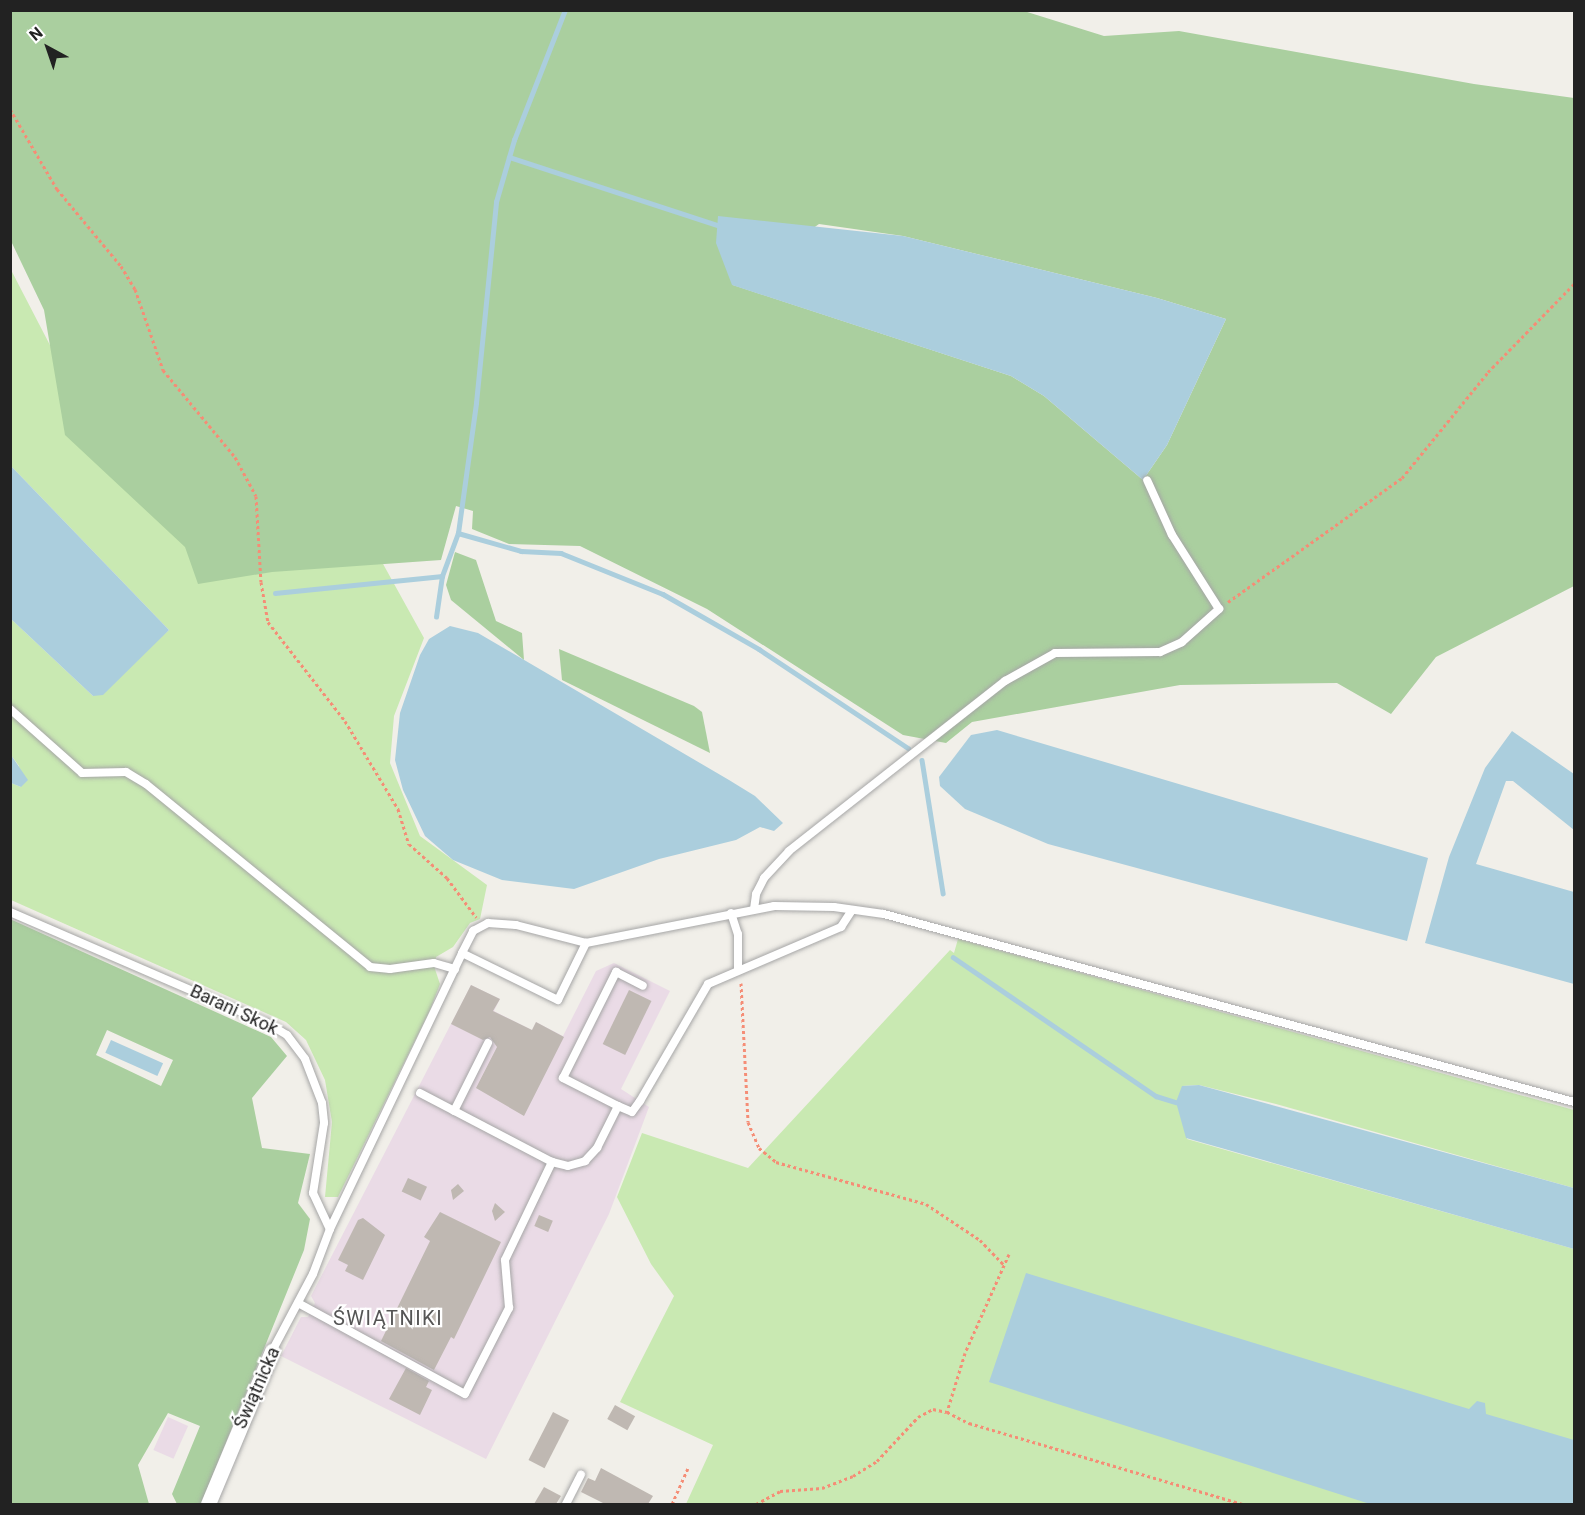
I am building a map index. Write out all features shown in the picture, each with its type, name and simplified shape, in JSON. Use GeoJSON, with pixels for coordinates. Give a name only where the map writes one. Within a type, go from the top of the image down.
{"type":"FeatureCollection","features":[{"type":"Feature","properties":{"kind":"street","name":"Świątnicka"},"geometry":{"type":"LineString","coordinates":[[208,1504],[272,1351]]}},
{"type":"Feature","properties":{"kind":"lane"},"geometry":{"type":"LineString","coordinates":[[754,909],[756,894],[764,878],[789,851],[1005,681],[1055,653],[1160,652],[1182,642],[1220,609],[1172,535],[1147,480]]}},
{"type":"Feature","properties":{"kind":"lane"},"geometry":{"type":"LineString","coordinates":[[10,709],[63,759],[82,772],[126,772],[146,784],[370,967],[390,969],[434,963],[455,969]]}},
{"type":"Feature","properties":{"kind":"lane"},"geometry":{"type":"LineString","coordinates":[[330,1230],[462,953],[473,931],[482,926],[516,925],[586,943],[614,941],[731,913],[774,906],[884,914],[1575,1102]]}},
{"type":"Feature","properties":{"kind":"lane"},"geometry":{"type":"LineString","coordinates":[[643,986],[616,972],[563,1078],[632,1112],[708,984],[841,927],[852,910]]}},
{"type":"Feature","properties":{"kind":"lane","name":"Barani Skok"},"geometry":{"type":"LineString","coordinates":[[10,912],[226,1004],[287,1035],[305,1059],[322,1103],[324,1143],[314,1193],[330,1230]]}},
{"type":"Feature","properties":{"kind":"lane"},"geometry":{"type":"LineString","coordinates":[[731,913],[738,934],[738,970]]}},
{"type":"Feature","properties":{"kind":"lane"},"geometry":{"type":"LineString","coordinates":[[462,953],[558,1000],[586,943]]}},
{"type":"Feature","properties":{"kind":"lane"},"geometry":{"type":"LineString","coordinates":[[454,1111],[488,1042]]}},
{"type":"Feature","properties":{"kind":"lane"},"geometry":{"type":"LineString","coordinates":[[420,1093],[552,1162],[568,1166],[585,1161],[597,1148],[618,1106]]}},
{"type":"Feature","properties":{"kind":"lane"},"geometry":{"type":"LineString","coordinates":[[298,1303],[465,1394],[509,1308],[505,1260],[552,1162]]}},
{"type":"Feature","properties":{"kind":"lane","name":"Świątnicka"},"geometry":{"type":"LineString","coordinates":[[272,1351],[313,1274],[330,1230]]}},
{"type":"Feature","properties":{"kind":"lane"},"geometry":{"type":"LineString","coordinates":[[566,1504],[581,1475]]}},
{"type":"Feature","properties":{"kind":"path"},"geometry":{"type":"LineString","coordinates":[[10,109],[57,189],[121,266],[135,289],[163,370],[235,457],[255,496],[261,582],[268,622],[345,722],[398,809],[409,844],[447,878],[482,926]]}},
{"type":"Feature","properties":{"kind":"path"},"geometry":{"type":"LineString","coordinates":[[1220,609],[1402,478],[1502,356],[1575,284]]}},
{"type":"Feature","properties":{"kind":"path"},"geometry":{"type":"LineString","coordinates":[[738,970],[745,1004],[748,1122],[759,1148],[776,1162],[926,1204],[980,1240],[1004,1265]]}},
{"type":"Feature","properties":{"kind":"path"},"geometry":{"type":"LineString","coordinates":[[947,1412],[965,1353],[1009,1254]]}},
{"type":"Feature","properties":{"kind":"path"},"geometry":{"type":"LineString","coordinates":[[756,1504],[780,1491],[822,1488],[853,1476],[877,1461],[918,1417],[933,1409],[947,1412],[969,1423],[1243,1504]]}},
{"type":"Feature","properties":{"kind":"path"},"geometry":{"type":"LineString","coordinates":[[672,1504],[688,1468]]}},
{"type":"Feature","properties":{"kind":"shaded area"},"geometry":{"type":"Polygon","coordinates":[[[614,963],[670,991],[621,1089],[649,1107],[609,1214],[486,1459],[281,1356],[301,1317],[308,1317],[315,1303],[311,1296],[471,985],[500,999],[494,1011],[532,1030],[536,1022],[563,1036],[596,971],[614,963]]]}},
{"type":"Feature","properties":{"kind":"shaded area"},"geometry":{"type":"Polygon","coordinates":[[[168,1417],[188,1426],[173,1459],[153,1450],[168,1417]]]}},
{"type":"Feature","properties":{"kind":"green space"},"geometry":{"type":"Polygon","coordinates":[[[11,11],[1024,11],[1104,36],[1179,31],[1474,84],[1574,98],[1574,586],[1436,657],[1391,714],[1337,683],[1180,685],[972,722],[946,743],[903,735],[707,609],[580,546],[509,544],[472,529],[473,511],[456,506],[441,560],[272,572],[198,584],[185,547],[65,435],[44,310],[11,241],[11,11]],[[819,224],[733,285],[1011,376],[1044,396],[1143,480],[1167,445],[1226,319],[1157,298],[903,236],[819,224]]]}},
{"type":"Feature","properties":{"kind":"green space"},"geometry":{"type":"Polygon","coordinates":[[[10,268],[67,378],[304,421],[424,638],[394,716],[390,763],[420,836],[487,885],[480,919],[470,923],[453,947],[436,957],[435,969],[440,984],[430,1010],[338,1197],[325,1197],[332,1122],[325,1080],[306,1040],[286,1022],[11,900],[11,783],[21,787],[19,766],[11,755],[11,619],[93,696],[169,630],[11,466],[10,268]]]}},
{"type":"Feature","properties":{"kind":"green space"},"geometry":{"type":"Polygon","coordinates":[[[455,552],[476,560],[496,621],[522,633],[524,660],[451,600],[446,585],[455,552]]]}},
{"type":"Feature","properties":{"kind":"green space"},"geometry":{"type":"Polygon","coordinates":[[[559,649],[694,706],[702,712],[710,753],[562,680],[559,649]]]}},
{"type":"Feature","properties":{"kind":"green space"},"geometry":{"type":"Polygon","coordinates":[[[10,919],[271,1037],[287,1056],[252,1098],[262,1148],[310,1154],[298,1203],[310,1219],[304,1250],[201,1504],[177,1504],[172,1494],[200,1426],[168,1413],[138,1465],[149,1504],[11,1504],[10,919]],[[107,1030],[96,1055],[161,1086],[173,1060],[107,1030]]]}},
{"type":"Feature","properties":{"kind":"green space"},"geometry":{"type":"Polygon","coordinates":[[[958,939],[1574,1110],[1574,1188],[1276,1104],[1199,1085],[1182,1086],[1187,1139],[1574,1249],[1574,1504],[686,1504],[713,1445],[620,1402],[674,1296],[651,1264],[617,1197],[642,1133],[748,1168],[950,950],[954,953],[958,939]]]}},
{"type":"Feature","properties":{"kind":"water"},"geometry":{"type":"Polygon","coordinates":[[[718,216],[903,236],[1157,298],[1226,319],[1167,445],[1143,480],[1044,396],[1011,376],[732,285],[716,243],[718,216]]]}},
{"type":"Feature","properties":{"kind":"water"},"geometry":{"type":"Polygon","coordinates":[[[11,466],[169,630],[103,695],[93,696],[11,619],[11,466]]]}},
{"type":"Feature","properties":{"kind":"water"},"geometry":{"type":"Polygon","coordinates":[[[450,626],[478,633],[729,780],[755,796],[783,823],[774,831],[760,827],[736,840],[659,859],[574,889],[502,880],[453,860],[425,836],[403,790],[395,760],[400,713],[420,655],[429,639],[450,626]]]}},
{"type":"Feature","properties":{"kind":"water"},"geometry":{"type":"Polygon","coordinates":[[[997,730],[1428,858],[1407,941],[1048,844],[965,809],[940,786],[939,777],[971,735],[997,730]]]}},
{"type":"Feature","properties":{"kind":"water"},"geometry":{"type":"Polygon","coordinates":[[[1512,731],[1574,774],[1574,830],[1513,781],[1506,781],[1476,864],[1574,892],[1574,984],[1425,943],[1449,857],[1485,768],[1512,731]]]}},
{"type":"Feature","properties":{"kind":"water"},"geometry":{"type":"Polygon","coordinates":[[[11,755],[28,780],[21,787],[11,783],[11,755]]]}},
{"type":"Feature","properties":{"kind":"water"},"geometry":{"type":"Polygon","coordinates":[[[111,1040],[163,1063],[157,1076],[105,1053],[111,1040]]]}},
{"type":"Feature","properties":{"kind":"water"},"geometry":{"type":"Polygon","coordinates":[[[1199,1085],[1574,1188],[1574,1249],[1186,1138],[1176,1102],[1182,1086],[1199,1085]]]}},
{"type":"Feature","properties":{"kind":"water"},"geometry":{"type":"Polygon","coordinates":[[[1026,1273],[1469,1409],[1477,1401],[1485,1403],[1486,1414],[1574,1440],[1574,1504],[1370,1504],[989,1382],[1026,1273]]]}},
{"type":"Feature","properties":{"kind":"building"},"geometry":{"type":"Polygon","coordinates":[[[471,985],[500,999],[493,1011],[532,1030],[536,1022],[564,1037],[524,1116],[476,1088],[497,1047],[490,1037],[483,1040],[451,1024],[471,985]]]}},
{"type":"Feature","properties":{"kind":"building"},"geometry":{"type":"Polygon","coordinates":[[[629,990],[651,1001],[625,1055],[603,1044],[629,990]]]}},
{"type":"Feature","properties":{"kind":"building"},"geometry":{"type":"Polygon","coordinates":[[[408,1178],[427,1187],[421,1200],[402,1192],[408,1178]]]}},
{"type":"Feature","properties":{"kind":"building"},"geometry":{"type":"Polygon","coordinates":[[[458,1184],[464,1191],[453,1200],[451,1190],[458,1184]]]}},
{"type":"Feature","properties":{"kind":"building"},"geometry":{"type":"Polygon","coordinates":[[[495,1203],[505,1212],[495,1221],[492,1211],[495,1203]]]}},
{"type":"Feature","properties":{"kind":"building"},"geometry":{"type":"Polygon","coordinates":[[[440,1212],[501,1242],[454,1339],[451,1337],[434,1370],[381,1341],[430,1241],[424,1237],[440,1212]]]}},
{"type":"Feature","properties":{"kind":"building"},"geometry":{"type":"Polygon","coordinates":[[[539,1215],[553,1221],[548,1232],[534,1226],[539,1215]]]}},
{"type":"Feature","properties":{"kind":"building"},"geometry":{"type":"Polygon","coordinates":[[[363,1218],[385,1235],[363,1280],[345,1271],[348,1265],[338,1260],[358,1220],[363,1218]]]}},
{"type":"Feature","properties":{"kind":"building"},"geometry":{"type":"Polygon","coordinates":[[[406,1368],[429,1381],[426,1387],[432,1390],[420,1415],[389,1399],[406,1368]]]}},
{"type":"Feature","properties":{"kind":"building"},"geometry":{"type":"Polygon","coordinates":[[[615,1405],[635,1416],[627,1430],[607,1419],[615,1405]]]}},
{"type":"Feature","properties":{"kind":"building"},"geometry":{"type":"Polygon","coordinates":[[[553,1412],[569,1420],[545,1468],[528,1460],[553,1412]]]}},
{"type":"Feature","properties":{"kind":"building"},"geometry":{"type":"Polygon","coordinates":[[[601,1468],[653,1496],[648,1504],[605,1504],[581,1492],[588,1478],[595,1481],[601,1468]]]}},
{"type":"Feature","properties":{"kind":"building"},"geometry":{"type":"Polygon","coordinates":[[[544,1487],[561,1496],[556,1504],[534,1504],[544,1487]]]}},
{"type":"Feature","properties":{"kind":"waterway"},"geometry":{"type":"LineString","coordinates":[[436,617],[442,576],[458,533],[476,403],[496,202],[514,140],[565,10]]}},
{"type":"Feature","properties":{"kind":"waterway"},"geometry":{"type":"LineString","coordinates":[[509,157],[717,225]]}},
{"type":"Feature","properties":{"kind":"waterway"},"geometry":{"type":"LineString","coordinates":[[458,533],[521,551],[561,553],[663,594],[759,649],[908,748]]}},
{"type":"Feature","properties":{"kind":"waterway"},"geometry":{"type":"LineString","coordinates":[[275,593],[442,576]]}},
{"type":"Feature","properties":{"kind":"waterway"},"geometry":{"type":"LineString","coordinates":[[922,760],[943,893]]}},
{"type":"Feature","properties":{"kind":"waterway"},"geometry":{"type":"LineString","coordinates":[[953,957],[1156,1096],[1176,1102]]}},
{"type":"Feature","properties":{"kind":"district","name":"ŚWIĄTNIKI"},"geometry":{"type":"Point","coordinates":[388,1318]}}]}
